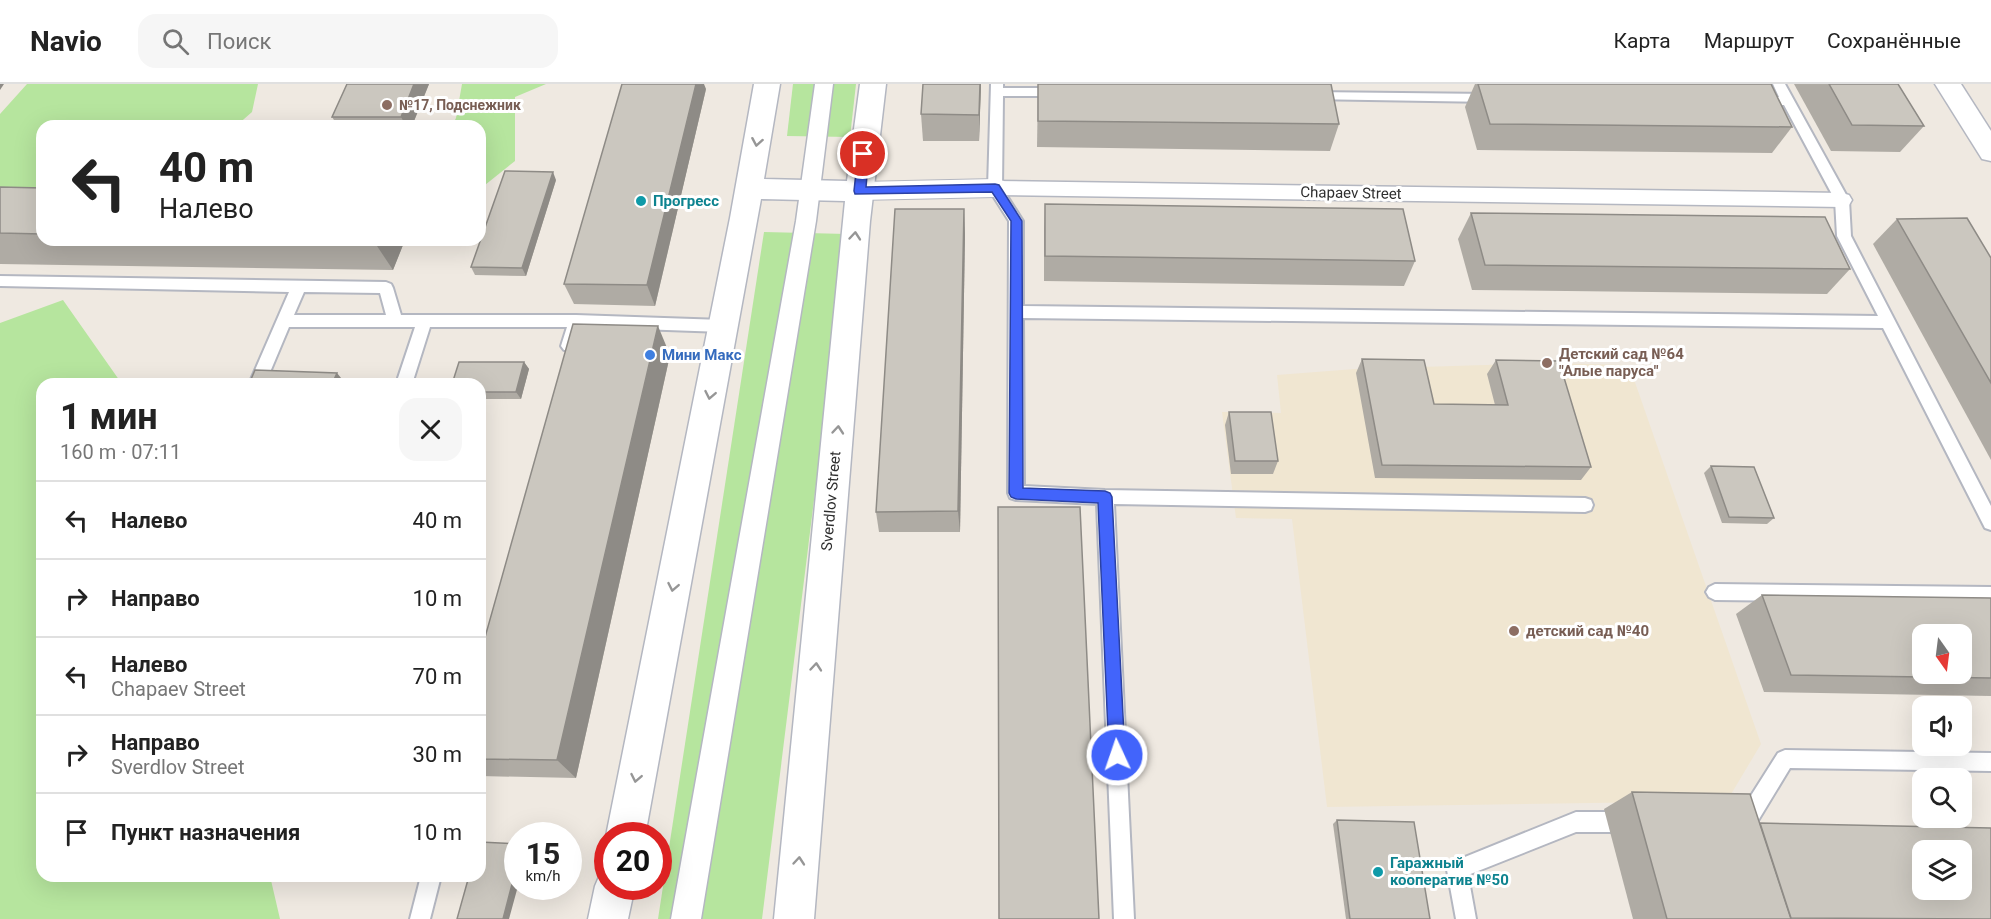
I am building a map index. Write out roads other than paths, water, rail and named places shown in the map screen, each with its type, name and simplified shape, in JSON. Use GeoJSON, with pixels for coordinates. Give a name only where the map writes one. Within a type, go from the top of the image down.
{"type":"FeatureCollection","features":[{"type":"Feature","properties":{"kind":"street"},"geometry":{"type":"LineString","coordinates":[[627,822],[723,326],[767,84]]}},
{"type":"Feature","properties":{"kind":"street"},"geometry":{"type":"LineString","coordinates":[[686,919],[811,191],[824,84]]}},
{"type":"Feature","properties":{"kind":"street","name":"Sverdlov Street"},"geometry":{"type":"LineString","coordinates":[[794,919],[860,191],[873,84]]}},
{"type":"Feature","properties":{"kind":"street"},"geometry":{"type":"LineString","coordinates":[[1948,84],[1991,152]]}},
{"type":"Feature","properties":{"kind":"street","name":"Chapaev Street"},"geometry":{"type":"LineString","coordinates":[[860,191],[995,188],[1842,200]]}},
{"type":"Feature","properties":{"kind":"street"},"geometry":{"type":"LineString","coordinates":[[749,189],[860,191]]}},
{"type":"Feature","properties":{"kind":"street"},"geometry":{"type":"LineString","coordinates":[[608,919],[612,900]]}},
{"type":"Feature","properties":{"kind":"lane"},"geometry":{"type":"LineString","coordinates":[[1779,84],[1842,200],[1844,236],[1991,523]]}},
{"type":"Feature","properties":{"kind":"lane"},"geometry":{"type":"LineString","coordinates":[[1068,93],[997,88],[995,188],[1016,221],[1016,493],[1105,497],[1585,506]]}},
{"type":"Feature","properties":{"kind":"lane"},"geometry":{"type":"LineString","coordinates":[[1299,96],[1509,98]]}},
{"type":"Feature","properties":{"kind":"lane"},"geometry":{"type":"LineString","coordinates":[[1745,101],[1788,101]]}},
{"type":"Feature","properties":{"kind":"lane"},"geometry":{"type":"LineString","coordinates":[[0,281],[386,288],[395,320]]}},
{"type":"Feature","properties":{"kind":"lane"},"geometry":{"type":"LineString","coordinates":[[259,378],[299,286]]}},
{"type":"Feature","properties":{"kind":"lane"},"geometry":{"type":"LineString","coordinates":[[1017,312],[1888,322]]}},
{"type":"Feature","properties":{"kind":"lane"},"geometry":{"type":"LineString","coordinates":[[284,321],[576,321],[723,326]]}},
{"type":"Feature","properties":{"kind":"lane"},"geometry":{"type":"LineString","coordinates":[[406,378],[424,321]]}},
{"type":"Feature","properties":{"kind":"lane"},"geometry":{"type":"LineString","coordinates":[[566,358],[576,321]]}},
{"type":"Feature","properties":{"kind":"lane"},"geometry":{"type":"LineString","coordinates":[[1105,497],[1124,919]]}},
{"type":"Feature","properties":{"kind":"lane"},"geometry":{"type":"LineString","coordinates":[[1714,592],[1991,595]]}},
{"type":"Feature","properties":{"kind":"lane"},"geometry":{"type":"LineString","coordinates":[[1724,822],[1746,822],[1785,759],[1991,762]]}},
{"type":"Feature","properties":{"kind":"lane"},"geometry":{"type":"LineString","coordinates":[[1466,919],[1457,870],[1576,822],[1644,822]]}},
{"type":"Feature","properties":{"kind":"lane"},"geometry":{"type":"LineString","coordinates":[[420,919],[429,882]]}},
{"type":"Feature","properties":{"kind":"place","name":"№17, Подснежник"},"geometry":{"type":"Point","coordinates":[387,105]}},
{"type":"Feature","properties":{"kind":"place","name":"Прогресс"},"geometry":{"type":"Point","coordinates":[641,201]}},
{"type":"Feature","properties":{"kind":"place","name":"Мини Макс"},"geometry":{"type":"Point","coordinates":[650,355]}},
{"type":"Feature","properties":{"kind":"place","name":"Детский сад №64 \"Алые паруса\""},"geometry":{"type":"Point","coordinates":[1547,363]}},
{"type":"Feature","properties":{"kind":"place","name":"детский сад №40"},"geometry":{"type":"Point","coordinates":[1514,631]}},
{"type":"Feature","properties":{"kind":"place","name":"Гаражный кооператив №50"},"geometry":{"type":"Point","coordinates":[1378,872]}}]}
